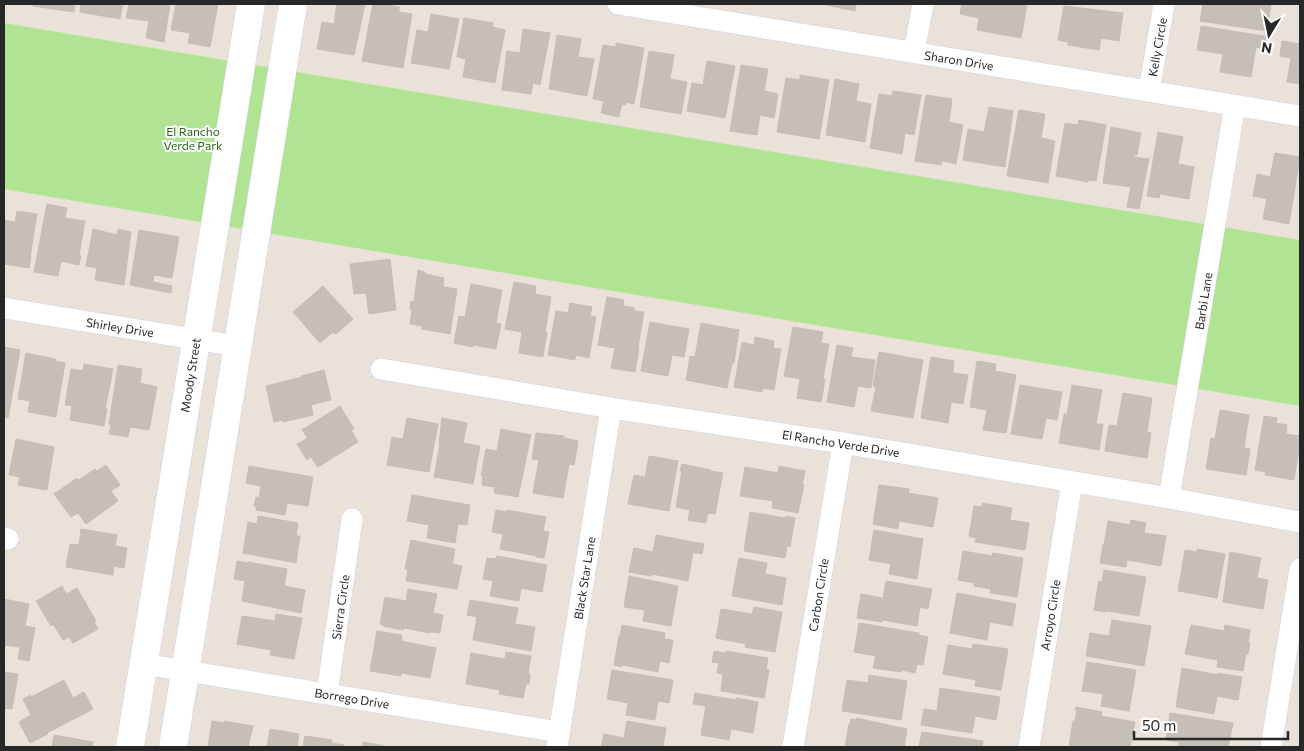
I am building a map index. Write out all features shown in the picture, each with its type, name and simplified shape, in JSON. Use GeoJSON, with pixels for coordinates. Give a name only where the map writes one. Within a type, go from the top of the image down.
{"type":"FeatureCollection","features":[{"type":"Feature","properties":{"kind":"main road","name":"Moody Street"},"geometry":{"type":"LineString","coordinates":[[130,747],[251,4]]}},
{"type":"Feature","properties":{"kind":"main road"},"geometry":{"type":"LineString","coordinates":[[173,747],[293,4]]}},
{"type":"Feature","properties":{"kind":"street","name":"Sharon Drive"},"geometry":{"type":"LineString","coordinates":[[618,4],[680,9],[914,52],[1300,116]]}},
{"type":"Feature","properties":{"kind":"street"},"geometry":{"type":"LineString","coordinates":[[914,52],[923,4]]}},
{"type":"Feature","properties":{"kind":"street","name":"Kelly Circle"},"geometry":{"type":"LineString","coordinates":[[1149,90],[1164,4]]}},
{"type":"Feature","properties":{"kind":"street","name":"Barbi Lane"},"geometry":{"type":"LineString","coordinates":[[1169,498],[1235,105]]}},
{"type":"Feature","properties":{"kind":"street","name":"Shirley Drive"},"geometry":{"type":"LineString","coordinates":[[4,308],[237,346]]}},
{"type":"Feature","properties":{"kind":"street","name":"El Rancho Verde Drive"},"geometry":{"type":"LineString","coordinates":[[381,369],[611,408],[843,443],[1300,522]]}},
{"type":"Feature","properties":{"kind":"street","name":"Black Star Lane"},"geometry":{"type":"LineString","coordinates":[[558,740],[611,408]]}},
{"type":"Feature","properties":{"kind":"street","name":"Carbon Circle"},"geometry":{"type":"LineString","coordinates":[[793,747],[843,443]]}},
{"type":"Feature","properties":{"kind":"street","name":"Arroyo Circle"},"geometry":{"type":"LineString","coordinates":[[1029,747],[1072,482]]}},
{"type":"Feature","properties":{"kind":"street","name":"Sierra Circle"},"geometry":{"type":"LineString","coordinates":[[327,694],[352,519]]}},
{"type":"Feature","properties":{"kind":"street"},"geometry":{"type":"LineString","coordinates":[[1271,747],[1300,569]]}},
{"type":"Feature","properties":{"kind":"street","name":"Borrego Drive"},"geometry":{"type":"LineString","coordinates":[[144,664],[327,694],[558,740]]}},
{"type":"Feature","properties":{"kind":"green space","name":"El Rancho Verde Park"},"geometry":{"type":"Polygon","coordinates":[[[4,23],[1300,240],[1300,406],[4,189],[4,23]]]}},
{"type":"Feature","properties":{"kind":"building"},"geometry":{"type":"Polygon","coordinates":[[[34,4],[75,4],[74,12],[33,6],[34,4]]]}},
{"type":"Feature","properties":{"kind":"building"},"geometry":{"type":"Polygon","coordinates":[[[81,4],[123,4],[120,19],[80,12],[81,4]]]}},
{"type":"Feature","properties":{"kind":"building"},"geometry":{"type":"Polygon","coordinates":[[[129,4],[170,4],[164,42],[146,38],[149,21],[126,18],[129,4]]]}},
{"type":"Feature","properties":{"kind":"building"},"geometry":{"type":"Polygon","coordinates":[[[176,4],[218,4],[210,47],[188,43],[190,33],[171,30],[176,4]]]}},
{"type":"Feature","properties":{"kind":"building"},"geometry":{"type":"Polygon","coordinates":[[[337,4],[365,4],[354,55],[317,49],[322,22],[334,24],[337,4]]]}},
{"type":"Feature","properties":{"kind":"building"},"geometry":{"type":"Polygon","coordinates":[[[373,4],[399,7],[399,12],[412,14],[403,68],[362,61],[373,4]]]}},
{"type":"Feature","properties":{"kind":"building"},"geometry":{"type":"Polygon","coordinates":[[[826,4],[856,4],[855,11],[826,4]]]}},
{"type":"Feature","properties":{"kind":"building"},"geometry":{"type":"Polygon","coordinates":[[[962,4],[1027,4],[1021,38],[977,30],[979,18],[960,14],[962,4]]]}},
{"type":"Feature","properties":{"kind":"building"},"geometry":{"type":"Polygon","coordinates":[[[1203,4],[1271,4],[1267,31],[1200,21],[1203,4]]]}},
{"type":"Feature","properties":{"kind":"building"},"geometry":{"type":"Polygon","coordinates":[[[1064,6],[1123,13],[1119,41],[1101,38],[1099,50],[1068,45],[1068,42],[1058,40],[1064,6]]]}},
{"type":"Feature","properties":{"kind":"building"},"geometry":{"type":"Polygon","coordinates":[[[431,14],[459,19],[449,69],[411,63],[417,30],[428,32],[431,14]]]}},
{"type":"Feature","properties":{"kind":"building"},"geometry":{"type":"Polygon","coordinates":[[[464,18],[493,23],[492,27],[505,30],[495,83],[463,77],[466,59],[457,57],[464,18]]]}},
{"type":"Feature","properties":{"kind":"building"},"geometry":{"type":"Polygon","coordinates":[[[1201,26],[1270,37],[1267,49],[1256,47],[1251,77],[1220,72],[1223,54],[1197,50],[1201,26]]]}},
{"type":"Feature","properties":{"kind":"building"},"geometry":{"type":"Polygon","coordinates":[[[523,29],[550,33],[540,85],[533,83],[531,94],[502,90],[507,51],[520,53],[523,29]]]}},
{"type":"Feature","properties":{"kind":"building"},"geometry":{"type":"Polygon","coordinates":[[[557,35],[581,39],[578,57],[594,59],[587,96],[549,89],[557,35]]]}},
{"type":"Feature","properties":{"kind":"building"},"geometry":{"type":"Polygon","coordinates":[[[1282,41],[1300,44],[1300,84],[1287,82],[1291,58],[1280,56],[1282,41]]]}},
{"type":"Feature","properties":{"kind":"building"},"geometry":{"type":"Polygon","coordinates":[[[616,43],[644,48],[634,104],[626,102],[626,105],[622,104],[619,117],[601,113],[604,101],[593,99],[603,45],[616,47],[616,43]]]}},
{"type":"Feature","properties":{"kind":"building"},"geometry":{"type":"Polygon","coordinates":[[[649,51],[674,55],[670,79],[687,82],[681,114],[640,107],[649,51]]]}},
{"type":"Feature","properties":{"kind":"building"},"geometry":{"type":"Polygon","coordinates":[[[707,61],[735,66],[725,118],[687,111],[692,83],[703,85],[707,61]]]}},
{"type":"Feature","properties":{"kind":"building"},"geometry":{"type":"Polygon","coordinates":[[[741,65],[768,69],[764,91],[778,94],[774,118],[760,115],[757,135],[730,131],[741,65]]]}},
{"type":"Feature","properties":{"kind":"building"},"geometry":{"type":"Polygon","coordinates":[[[800,75],[829,80],[819,139],[777,132],[786,78],[800,80],[800,75]]]}},
{"type":"Feature","properties":{"kind":"building"},"geometry":{"type":"Polygon","coordinates":[[[835,79],[859,84],[856,101],[871,104],[865,142],[826,135],[835,79]]]}},
{"type":"Feature","properties":{"kind":"building"},"geometry":{"type":"Polygon","coordinates":[[[893,91],[921,95],[914,135],[905,133],[902,154],[870,148],[879,94],[892,96],[893,91]]]}},
{"type":"Feature","properties":{"kind":"building"},"geometry":{"type":"Polygon","coordinates":[[[926,95],[952,99],[949,122],[963,125],[956,164],[942,161],[941,165],[915,161],[926,95]]]}},
{"type":"Feature","properties":{"kind":"building"},"geometry":{"type":"Polygon","coordinates":[[[989,107],[1013,111],[1005,167],[963,160],[968,129],[984,132],[989,107]]]}},
{"type":"Feature","properties":{"kind":"building"},"geometry":{"type":"Polygon","coordinates":[[[1019,110],[1045,114],[1041,138],[1055,141],[1048,183],[1007,176],[1019,110]]]}},
{"type":"Feature","properties":{"kind":"building"},"geometry":{"type":"Polygon","coordinates":[[[1079,120],[1106,125],[1096,181],[1088,180],[1088,182],[1056,176],[1065,123],[1078,125],[1079,120]]]}},
{"type":"Feature","properties":{"kind":"building"},"geometry":{"type":"Polygon","coordinates":[[[1111,127],[1141,133],[1137,155],[1135,154],[1134,157],[1149,159],[1139,209],[1127,207],[1131,187],[1103,183],[1111,127]]]}},
{"type":"Feature","properties":{"kind":"building"},"geometry":{"type":"Polygon","coordinates":[[[1158,132],[1183,137],[1178,164],[1194,167],[1189,199],[1160,194],[1159,198],[1147,196],[1158,132]]]}},
{"type":"Feature","properties":{"kind":"building"},"geometry":{"type":"Polygon","coordinates":[[[1275,153],[1300,157],[1289,224],[1263,219],[1267,199],[1253,196],[1257,174],[1270,177],[1275,153]]]}},
{"type":"Feature","properties":{"kind":"building"},"geometry":{"type":"Polygon","coordinates":[[[47,204],[67,208],[65,218],[85,221],[79,265],[61,261],[58,276],[34,272],[47,204]]]}},
{"type":"Feature","properties":{"kind":"building"},"geometry":{"type":"Polygon","coordinates":[[[17,211],[37,214],[29,268],[4,264],[4,220],[15,222],[17,211]]]}},
{"type":"Feature","properties":{"kind":"building"},"geometry":{"type":"Polygon","coordinates":[[[93,229],[117,235],[118,229],[131,232],[124,285],[95,280],[97,268],[86,266],[93,229]]]}},
{"type":"Feature","properties":{"kind":"building"},"geometry":{"type":"Polygon","coordinates":[[[139,230],[179,237],[172,278],[154,275],[153,282],[172,286],[171,293],[130,285],[139,230]]]}},
{"type":"Feature","properties":{"kind":"building"},"geometry":{"type":"Polygon","coordinates":[[[390,259],[396,310],[369,314],[366,293],[354,294],[350,264],[390,259]]]}},
{"type":"Feature","properties":{"kind":"building"},"geometry":{"type":"Polygon","coordinates":[[[418,270],[425,272],[425,274],[444,278],[443,287],[457,289],[450,334],[422,329],[422,326],[410,324],[411,301],[414,302],[418,270]]]}},
{"type":"Feature","properties":{"kind":"building"},"geometry":{"type":"Polygon","coordinates":[[[514,282],[536,286],[535,294],[551,297],[543,357],[519,353],[522,332],[505,329],[514,282]]]}},
{"type":"Feature","properties":{"kind":"building"},"geometry":{"type":"Polygon","coordinates":[[[471,284],[502,290],[496,323],[501,324],[496,349],[454,343],[459,316],[465,317],[471,284]]]}},
{"type":"Feature","properties":{"kind":"building"},"geometry":{"type":"Polygon","coordinates":[[[323,286],[353,319],[336,334],[333,332],[320,343],[293,312],[323,286]]]}},
{"type":"Feature","properties":{"kind":"building"},"geometry":{"type":"Polygon","coordinates":[[[607,297],[624,300],[623,306],[635,308],[634,311],[644,312],[635,372],[611,368],[615,348],[598,345],[607,297]]]}},
{"type":"Feature","properties":{"kind":"building"},"geometry":{"type":"Polygon","coordinates":[[[570,303],[592,307],[590,316],[596,317],[589,358],[576,355],[575,360],[548,355],[556,311],[568,313],[570,303]]]}},
{"type":"Feature","properties":{"kind":"building"},"geometry":{"type":"Polygon","coordinates":[[[650,322],[689,329],[684,357],[672,355],[668,376],[641,371],[650,322]]]}},
{"type":"Feature","properties":{"kind":"building"},"geometry":{"type":"Polygon","coordinates":[[[701,323],[739,330],[734,363],[732,363],[727,388],[686,380],[690,356],[695,357],[701,323]]]}},
{"type":"Feature","properties":{"kind":"building"},"geometry":{"type":"Polygon","coordinates":[[[793,327],[823,332],[821,343],[829,344],[821,402],[797,398],[800,379],[784,376],[793,327]]]}},
{"type":"Feature","properties":{"kind":"building"},"geometry":{"type":"Polygon","coordinates":[[[755,337],[774,341],[773,348],[781,349],[774,390],[763,388],[762,392],[734,387],[742,342],[754,345],[755,337]]]}},
{"type":"Feature","properties":{"kind":"building"},"geometry":{"type":"Polygon","coordinates":[[[837,345],[853,348],[851,357],[875,360],[871,388],[858,386],[854,407],[827,402],[837,345]]]}},
{"type":"Feature","properties":{"kind":"building"},"geometry":{"type":"Polygon","coordinates":[[[4,347],[20,350],[8,418],[4,417],[4,347]]]}},
{"type":"Feature","properties":{"kind":"building"},"geometry":{"type":"Polygon","coordinates":[[[879,352],[923,360],[913,418],[871,411],[876,387],[873,386],[879,352]]]}},
{"type":"Feature","properties":{"kind":"building"},"geometry":{"type":"Polygon","coordinates":[[[26,353],[65,363],[56,417],[28,412],[30,401],[18,399],[26,353]]]}},
{"type":"Feature","properties":{"kind":"building"},"geometry":{"type":"Polygon","coordinates":[[[931,357],[954,361],[953,373],[968,375],[963,404],[951,402],[948,423],[921,418],[931,357]]]}},
{"type":"Feature","properties":{"kind":"building"},"geometry":{"type":"Polygon","coordinates":[[[977,361],[996,364],[995,371],[1016,375],[1006,433],[983,430],[987,410],[970,407],[977,361]]]}},
{"type":"Feature","properties":{"kind":"building"},"geometry":{"type":"Polygon","coordinates":[[[84,364],[113,369],[105,409],[107,409],[104,426],[70,420],[72,406],[65,405],[71,369],[83,371],[84,364]]]}},
{"type":"Feature","properties":{"kind":"building"},"geometry":{"type":"Polygon","coordinates":[[[118,365],[142,369],[140,383],[157,387],[149,430],[130,427],[128,437],[109,434],[118,365]]]}},
{"type":"Feature","properties":{"kind":"building"},"geometry":{"type":"Polygon","coordinates":[[[324,370],[331,400],[311,405],[313,415],[283,422],[283,420],[274,422],[266,386],[324,370]]]}},
{"type":"Feature","properties":{"kind":"building"},"geometry":{"type":"Polygon","coordinates":[[[1020,385],[1062,392],[1057,420],[1046,418],[1042,439],[1011,434],[1020,385]]]}},
{"type":"Feature","properties":{"kind":"building"},"geometry":{"type":"Polygon","coordinates":[[[1072,385],[1102,390],[1096,424],[1103,424],[1099,450],[1059,443],[1072,385]]]}},
{"type":"Feature","properties":{"kind":"building"},"geometry":{"type":"Polygon","coordinates":[[[1123,393],[1152,398],[1147,432],[1151,433],[1147,458],[1105,451],[1109,425],[1117,426],[1123,393]]]}},
{"type":"Feature","properties":{"kind":"building"},"geometry":{"type":"Polygon","coordinates":[[[340,406],[354,429],[351,430],[358,442],[318,467],[311,457],[307,460],[297,444],[308,438],[302,430],[340,406]]]}},
{"type":"Feature","properties":{"kind":"building"},"geometry":{"type":"Polygon","coordinates":[[[1220,410],[1249,415],[1244,448],[1250,449],[1246,475],[1206,469],[1211,438],[1215,439],[1220,410]]]}},
{"type":"Feature","properties":{"kind":"building"},"geometry":{"type":"Polygon","coordinates":[[[1264,416],[1277,418],[1276,423],[1287,425],[1286,434],[1300,436],[1294,480],[1265,475],[1266,472],[1255,470],[1264,416]]]}},
{"type":"Feature","properties":{"kind":"building"},"geometry":{"type":"Polygon","coordinates":[[[407,418],[438,424],[429,472],[387,465],[392,437],[403,439],[407,418]]]}},
{"type":"Feature","properties":{"kind":"building"},"geometry":{"type":"Polygon","coordinates":[[[442,418],[467,423],[463,443],[480,446],[473,484],[434,477],[440,444],[442,418]]]}},
{"type":"Feature","properties":{"kind":"building"},"geometry":{"type":"Polygon","coordinates":[[[501,429],[531,435],[518,497],[494,493],[495,487],[482,485],[483,476],[481,476],[486,449],[497,451],[501,429]]]}},
{"type":"Feature","properties":{"kind":"building"},"geometry":{"type":"Polygon","coordinates":[[[536,433],[564,436],[564,438],[578,441],[574,465],[569,464],[563,498],[533,493],[539,460],[532,459],[536,433]]]}},
{"type":"Feature","properties":{"kind":"building"},"geometry":{"type":"Polygon","coordinates":[[[16,439],[54,447],[47,490],[18,485],[20,477],[9,475],[16,439]]]}},
{"type":"Feature","properties":{"kind":"building"},"geometry":{"type":"Polygon","coordinates":[[[649,456],[678,461],[669,511],[628,504],[634,475],[645,477],[649,456]]]}},
{"type":"Feature","properties":{"kind":"building"},"geometry":{"type":"Polygon","coordinates":[[[682,464],[723,473],[715,514],[708,513],[706,523],[688,520],[690,510],[676,507],[682,464]]]}},
{"type":"Feature","properties":{"kind":"building"},"geometry":{"type":"Polygon","coordinates":[[[106,465],[120,485],[111,491],[118,501],[86,524],[78,513],[71,517],[54,494],[77,478],[79,480],[95,469],[97,471],[106,465]]]}},
{"type":"Feature","properties":{"kind":"building"},"geometry":{"type":"Polygon","coordinates":[[[249,466],[313,477],[308,506],[287,503],[285,515],[256,510],[257,507],[254,506],[256,497],[259,498],[261,486],[246,483],[249,466]]]}},
{"type":"Feature","properties":{"kind":"building"},"geometry":{"type":"Polygon","coordinates":[[[779,466],[805,471],[798,513],[772,508],[773,501],[740,496],[745,467],[778,473],[779,466]]]}},
{"type":"Feature","properties":{"kind":"building"},"geometry":{"type":"Polygon","coordinates":[[[879,485],[909,489],[908,493],[938,498],[933,527],[899,521],[898,529],[873,524],[879,485]]]}},
{"type":"Feature","properties":{"kind":"building"},"geometry":{"type":"Polygon","coordinates":[[[412,495],[470,505],[467,525],[458,524],[455,543],[427,538],[429,525],[407,521],[412,495]]]}},
{"type":"Feature","properties":{"kind":"building"},"geometry":{"type":"Polygon","coordinates":[[[982,503],[1012,508],[1010,520],[1029,523],[1025,550],[975,542],[976,538],[969,536],[974,506],[982,507],[982,503]]]}},
{"type":"Feature","properties":{"kind":"building"},"geometry":{"type":"Polygon","coordinates":[[[496,510],[507,512],[507,510],[546,517],[543,531],[549,532],[544,558],[500,549],[503,534],[492,532],[496,510]]]}},
{"type":"Feature","properties":{"kind":"building"},"geometry":{"type":"Polygon","coordinates":[[[750,512],[795,518],[790,547],[787,546],[785,558],[744,551],[750,512]]]}},
{"type":"Feature","properties":{"kind":"building"},"geometry":{"type":"Polygon","coordinates":[[[258,516],[298,523],[296,536],[300,536],[296,563],[243,553],[248,522],[257,524],[258,516]]]}},
{"type":"Feature","properties":{"kind":"building"},"geometry":{"type":"Polygon","coordinates":[[[1131,520],[1146,523],[1144,533],[1166,536],[1161,566],[1127,560],[1126,567],[1100,563],[1108,521],[1130,525],[1131,520]]]}},
{"type":"Feature","properties":{"kind":"building"},"geometry":{"type":"Polygon","coordinates":[[[81,529],[117,535],[115,546],[127,548],[124,568],[114,566],[113,575],[66,567],[70,544],[79,545],[81,529]]]}},
{"type":"Feature","properties":{"kind":"building"},"geometry":{"type":"Polygon","coordinates":[[[874,530],[923,539],[917,579],[889,574],[891,564],[869,560],[874,530]]]}},
{"type":"Feature","properties":{"kind":"building"},"geometry":{"type":"Polygon","coordinates":[[[656,535],[704,544],[702,554],[693,552],[688,581],[629,572],[634,548],[653,552],[656,535]]]}},
{"type":"Feature","properties":{"kind":"building"},"geometry":{"type":"Polygon","coordinates":[[[411,540],[455,549],[452,564],[462,566],[457,589],[406,581],[408,570],[405,569],[411,540]]]}},
{"type":"Feature","properties":{"kind":"building"},"geometry":{"type":"Polygon","coordinates":[[[1197,549],[1225,554],[1217,598],[1178,591],[1185,550],[1197,552],[1197,549]]]}},
{"type":"Feature","properties":{"kind":"building"},"geometry":{"type":"Polygon","coordinates":[[[963,551],[992,556],[993,553],[1023,558],[1017,597],[990,593],[991,589],[974,586],[975,583],[958,580],[963,551]]]}},
{"type":"Feature","properties":{"kind":"building"},"geometry":{"type":"Polygon","coordinates":[[[1230,552],[1261,558],[1257,578],[1268,580],[1263,609],[1223,602],[1230,552]]]}},
{"type":"Feature","properties":{"kind":"building"},"geometry":{"type":"Polygon","coordinates":[[[497,556],[547,565],[542,592],[521,588],[519,601],[490,596],[493,581],[483,579],[487,558],[496,559],[497,556]]]}},
{"type":"Feature","properties":{"kind":"building"},"geometry":{"type":"Polygon","coordinates":[[[739,558],[767,563],[765,574],[786,578],[782,605],[732,596],[739,558]]]}},
{"type":"Feature","properties":{"kind":"building"},"geometry":{"type":"Polygon","coordinates":[[[237,561],[287,569],[284,586],[305,590],[301,613],[242,601],[245,581],[234,579],[237,561]]]}},
{"type":"Feature","properties":{"kind":"building"},"geometry":{"type":"Polygon","coordinates":[[[1104,570],[1146,577],[1139,616],[1094,610],[1099,581],[1102,582],[1104,570]]]}},
{"type":"Feature","properties":{"kind":"building"},"geometry":{"type":"Polygon","coordinates":[[[629,576],[678,586],[671,626],[643,621],[645,610],[624,607],[629,576]]]}},
{"type":"Feature","properties":{"kind":"building"},"geometry":{"type":"Polygon","coordinates":[[[886,581],[932,589],[928,609],[920,607],[917,626],[857,618],[861,594],[883,598],[886,581]]]}},
{"type":"Feature","properties":{"kind":"building"},"geometry":{"type":"Polygon","coordinates":[[[62,586],[66,594],[77,588],[96,621],[94,622],[98,629],[73,643],[69,637],[63,640],[53,624],[51,626],[36,601],[62,586]]]}},
{"type":"Feature","properties":{"kind":"building"},"geometry":{"type":"Polygon","coordinates":[[[408,589],[437,594],[433,613],[443,615],[440,633],[404,628],[403,630],[380,624],[385,597],[406,601],[408,589]]]}},
{"type":"Feature","properties":{"kind":"building"},"geometry":{"type":"Polygon","coordinates":[[[957,593],[1016,604],[1012,626],[990,622],[987,640],[950,633],[957,593]]]}},
{"type":"Feature","properties":{"kind":"building"},"geometry":{"type":"Polygon","coordinates":[[[4,599],[29,604],[25,626],[35,628],[29,661],[18,659],[20,647],[4,645],[4,599]]]}},
{"type":"Feature","properties":{"kind":"building"},"geometry":{"type":"Polygon","coordinates":[[[470,600],[518,608],[515,624],[535,627],[531,651],[473,640],[477,617],[467,615],[470,600]]]}},
{"type":"Feature","properties":{"kind":"building"},"geometry":{"type":"Polygon","coordinates":[[[754,607],[782,612],[775,652],[745,647],[746,644],[716,638],[721,609],[752,614],[754,607]]]}},
{"type":"Feature","properties":{"kind":"building"},"geometry":{"type":"Polygon","coordinates":[[[276,614],[302,618],[294,659],[270,655],[271,650],[237,644],[242,616],[275,621],[276,614]]]}},
{"type":"Feature","properties":{"kind":"building"},"geometry":{"type":"Polygon","coordinates":[[[1112,620],[1151,626],[1144,666],[1086,656],[1090,633],[1109,636],[1112,620]]]}},
{"type":"Feature","properties":{"kind":"building"},"geometry":{"type":"Polygon","coordinates":[[[859,623],[919,633],[919,635],[928,637],[923,665],[917,664],[915,673],[873,668],[876,656],[854,652],[859,623]]]}},
{"type":"Feature","properties":{"kind":"building"},"geometry":{"type":"Polygon","coordinates":[[[622,625],[665,633],[664,639],[673,640],[669,663],[660,661],[658,672],[614,665],[622,625]]]}},
{"type":"Feature","properties":{"kind":"building"},"geometry":{"type":"Polygon","coordinates":[[[1191,625],[1224,631],[1225,625],[1250,630],[1248,643],[1250,643],[1243,671],[1217,667],[1218,660],[1185,654],[1191,625]]]}},
{"type":"Feature","properties":{"kind":"building"},"geometry":{"type":"Polygon","coordinates":[[[377,631],[402,635],[401,641],[436,648],[430,678],[401,673],[401,676],[370,671],[377,631]]]}},
{"type":"Feature","properties":{"kind":"building"},"geometry":{"type":"Polygon","coordinates":[[[973,644],[1008,649],[1001,690],[975,686],[976,680],[943,674],[948,645],[972,649],[973,644]]]}},
{"type":"Feature","properties":{"kind":"building"},"geometry":{"type":"Polygon","coordinates":[[[714,651],[726,653],[726,651],[768,658],[766,669],[769,670],[764,698],[721,691],[723,674],[717,673],[719,663],[712,662],[714,651]]]}},
{"type":"Feature","properties":{"kind":"building"},"geometry":{"type":"Polygon","coordinates":[[[506,652],[531,656],[528,674],[530,674],[529,684],[526,684],[523,698],[499,694],[500,690],[466,684],[471,653],[505,659],[506,652]]]}},
{"type":"Feature","properties":{"kind":"building"},"geometry":{"type":"Polygon","coordinates":[[[1087,662],[1136,670],[1129,711],[1101,706],[1103,694],[1082,691],[1087,662]]]}},
{"type":"Feature","properties":{"kind":"building"},"geometry":{"type":"Polygon","coordinates":[[[1182,668],[1218,675],[1218,673],[1242,677],[1238,700],[1217,696],[1214,714],[1176,707],[1182,668]]]}},
{"type":"Feature","properties":{"kind":"building"},"geometry":{"type":"Polygon","coordinates":[[[612,670],[673,680],[669,703],[658,701],[655,720],[626,715],[628,703],[607,699],[612,670]]]}},
{"type":"Feature","properties":{"kind":"building"},"geometry":{"type":"Polygon","coordinates":[[[4,672],[18,674],[12,709],[4,708],[4,672]]]}},
{"type":"Feature","properties":{"kind":"building"},"geometry":{"type":"Polygon","coordinates":[[[869,675],[907,681],[901,720],[842,711],[847,680],[868,683],[869,675]]]}},
{"type":"Feature","properties":{"kind":"building"},"geometry":{"type":"Polygon","coordinates":[[[64,680],[73,698],[84,692],[93,709],[30,743],[19,722],[31,715],[23,699],[30,695],[31,697],[64,680]]]}},
{"type":"Feature","properties":{"kind":"building"},"geometry":{"type":"Polygon","coordinates":[[[940,688],[1000,697],[996,720],[975,716],[972,733],[921,725],[924,709],[937,711],[940,688]]]}},
{"type":"Feature","properties":{"kind":"building"},"geometry":{"type":"Polygon","coordinates":[[[695,693],[758,702],[753,733],[731,729],[729,740],[701,735],[706,706],[693,704],[695,693]]]}},
{"type":"Feature","properties":{"kind":"building"},"geometry":{"type":"Polygon","coordinates":[[[1076,707],[1102,712],[1101,716],[1135,722],[1130,747],[1069,747],[1073,721],[1075,721],[1077,710],[1075,710],[1076,707]]]}},
{"type":"Feature","properties":{"kind":"building"},"geometry":{"type":"Polygon","coordinates":[[[1170,713],[1233,723],[1228,747],[1178,747],[1179,742],[1166,740],[1170,713]]]}},
{"type":"Feature","properties":{"kind":"building"},"geometry":{"type":"Polygon","coordinates":[[[856,718],[907,729],[904,747],[845,747],[849,724],[851,719],[856,720],[856,718]]]}},
{"type":"Feature","properties":{"kind":"building"},"geometry":{"type":"Polygon","coordinates":[[[212,721],[253,726],[248,747],[208,747],[212,721]]]}},
{"type":"Feature","properties":{"kind":"building"},"geometry":{"type":"Polygon","coordinates":[[[627,721],[666,728],[663,747],[601,747],[604,734],[624,738],[627,721]]]}},
{"type":"Feature","properties":{"kind":"building"},"geometry":{"type":"Polygon","coordinates":[[[270,729],[299,734],[297,747],[267,747],[270,729]]]}},
{"type":"Feature","properties":{"kind":"building"},"geometry":{"type":"Polygon","coordinates":[[[922,732],[983,741],[982,747],[919,747],[922,732]]]}},
{"type":"Feature","properties":{"kind":"building"},"geometry":{"type":"Polygon","coordinates":[[[54,735],[93,742],[92,747],[52,747],[54,735]]]}},
{"type":"Feature","properties":{"kind":"building"},"geometry":{"type":"Polygon","coordinates":[[[305,736],[332,740],[331,743],[344,745],[344,747],[303,747],[305,736]]]}},
{"type":"Feature","properties":{"kind":"building"},"geometry":{"type":"Polygon","coordinates":[[[363,742],[390,747],[362,747],[363,742]]]}}]}
